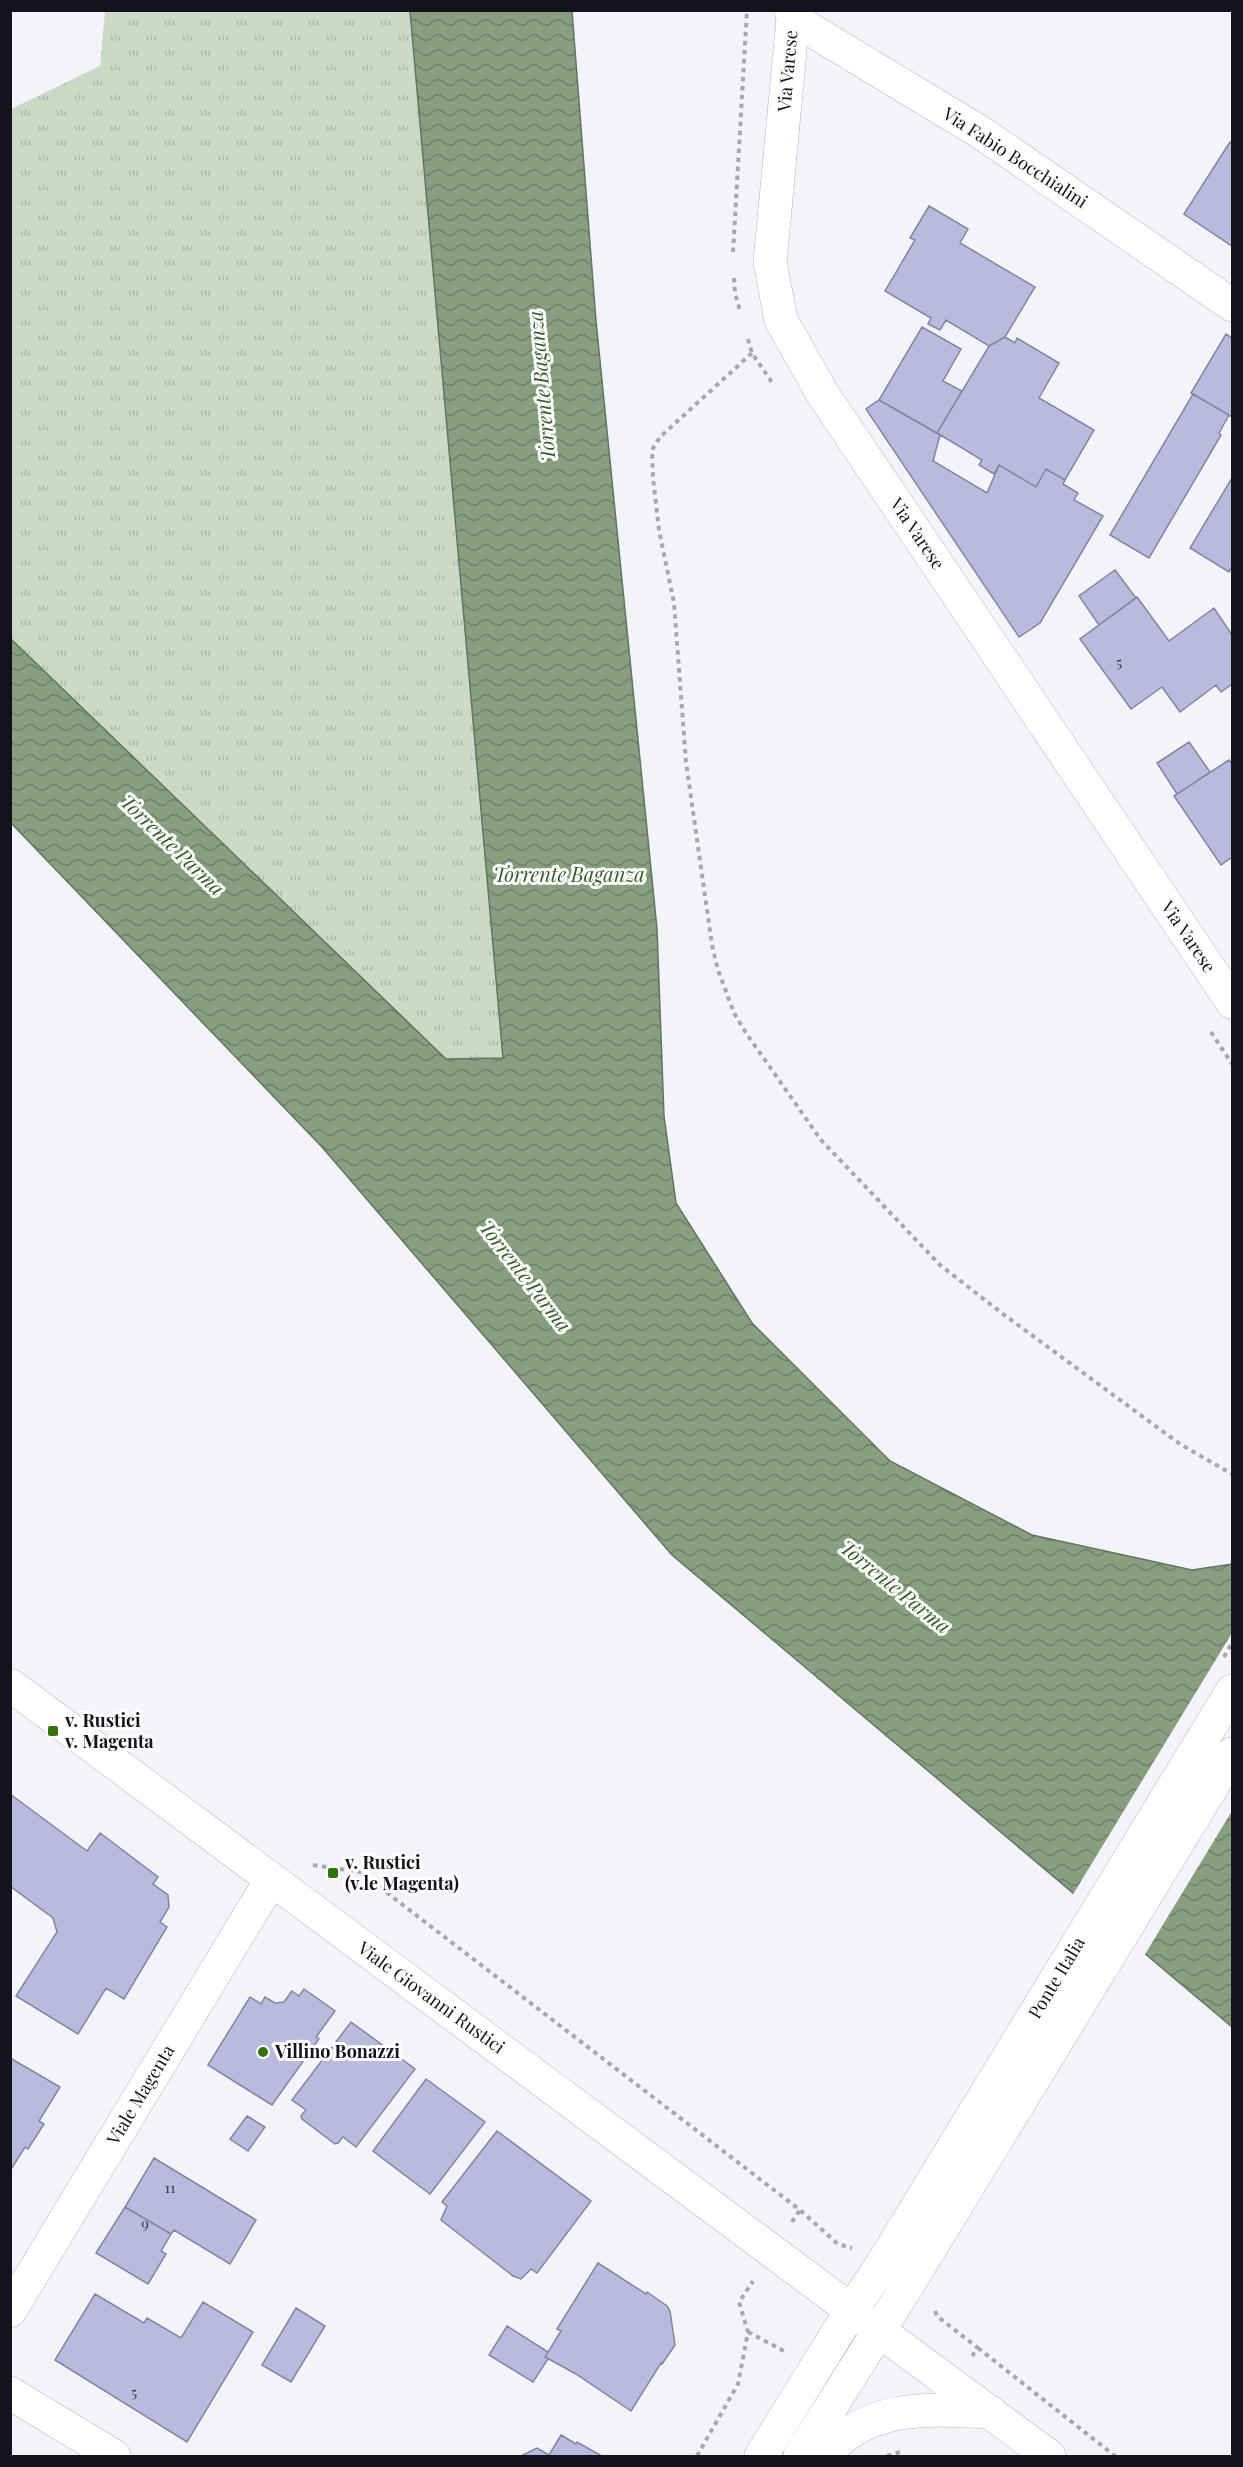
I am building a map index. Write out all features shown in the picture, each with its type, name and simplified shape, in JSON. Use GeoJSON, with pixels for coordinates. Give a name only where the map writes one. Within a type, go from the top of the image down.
{"type":"FeatureCollection","features":[{"type":"Feature","properties":{"kind":"main road","name":"Via Fabio Bocchialini"},"geometry":{"type":"LineString","coordinates":[[792,15],[980,132],[1233,305]]}},
{"type":"Feature","properties":{"kind":"main road","name":"Via Varese"},"geometry":{"type":"LineString","coordinates":[[792,15],[770,262],[781,320],[822,393],[1233,1002]]}},
{"type":"Feature","properties":{"kind":"main road","name":"Viale Giovanni Rustici"},"geometry":{"type":"LineString","coordinates":[[10,1685],[1049,2457]]}},
{"type":"Feature","properties":{"kind":"main road","name":"Ponte Italia"},"geometry":{"type":"LineString","coordinates":[[761,2457],[881,2266],[1233,1691]]}},
{"type":"Feature","properties":{"kind":"main road","name":"Ponte Italia"},"geometry":{"type":"LineString","coordinates":[[800,2457],[1233,1754]]}},
{"type":"Feature","properties":{"kind":"main road","name":"Viale Magenta"},"geometry":{"type":"LineString","coordinates":[[10,2310],[271,1880]]}},
{"type":"Feature","properties":{"kind":"main road"},"geometry":{"type":"LineString","coordinates":[[10,2393],[114,2457]]}},
{"type":"Feature","properties":{"kind":"main road"},"geometry":{"type":"LineString","coordinates":[[824,2457],[850,2431],[883,2416],[920,2410],[990,2412]]}},
{"type":"Feature","properties":{"kind":"path"},"geometry":{"type":"LineString","coordinates":[[752,353],[660,437],[652,450],[659,531],[674,603],[686,762],[707,907],[718,970],[734,1013],[746,1034],[821,1140],[940,1265],[1180,1444],[1233,1474]]}},
{"type":"Feature","properties":{"kind":"path"},"geometry":{"type":"LineString","coordinates":[[308,1864],[360,1872],[800,2210],[838,2244]]}},
{"type":"Feature","properties":{"kind":"path"},"geometry":{"type":"LineString","coordinates":[[697,2457],[738,2384],[748,2332],[739,2302],[800,2210]]}},
{"type":"Feature","properties":{"kind":"path"},"geometry":{"type":"LineString","coordinates":[[978,2348],[1116,2457]]}},
{"type":"Feature","properties":{"kind":"green space"},"geometry":{"type":"Polygon","coordinates":[[[105,11],[410,11],[504,1058],[446,1059],[11,638],[11,109],[100,66],[105,11]]]}},
{"type":"Feature","properties":{"kind":"water"},"geometry":{"type":"Polygon","coordinates":[[[410,11],[572,11],[596,321],[657,929],[664,1116],[676,1203],[752,1323],[890,1461],[1032,1535],[1192,1570],[1232,1564],[1232,2027],[672,1555],[322,1147],[11,823],[10,638],[446,1059],[503,1058],[410,11]]]}},
{"type":"Feature","properties":{"kind":"pier"},"geometry":{"type":"Polygon","coordinates":[[[1232,1633],[1232,1811],[1144,1956],[1072,1896],[1232,1633]]]}},
{"type":"Feature","properties":{"kind":"building"},"geometry":{"type":"Polygon","coordinates":[[[1230,142],[1232,144],[1232,246],[1184,214],[1230,142]]]}},
{"type":"Feature","properties":{"kind":"building"},"geometry":{"type":"Polygon","coordinates":[[[929,206],[968,229],[960,243],[1035,287],[1005,337],[989,346],[946,320],[940,330],[928,324],[931,318],[885,291],[915,240],[910,238],[929,206]]]}},
{"type":"Feature","properties":{"kind":"building"},"geometry":{"type":"Polygon","coordinates":[[[922,327],[961,349],[943,381],[962,391],[937,433],[879,400],[922,327]]]}},
{"type":"Feature","properties":{"kind":"building"},"geometry":{"type":"Polygon","coordinates":[[[1226,334],[1232,338],[1232,417],[1191,393],[1226,334]]]}},
{"type":"Feature","properties":{"kind":"building"},"geometry":{"type":"Polygon","coordinates":[[[1005,337],[1015,343],[1017,338],[1059,363],[1039,398],[1094,430],[1065,480],[1046,469],[1036,487],[999,465],[994,474],[979,465],[982,460],[937,433],[989,346],[1005,337]]]}},
{"type":"Feature","properties":{"kind":"building"},"geometry":{"type":"Polygon","coordinates":[[[1193,394],[1229,415],[1219,433],[1221,435],[1149,558],[1110,535],[1193,394]]]}},
{"type":"Feature","properties":{"kind":"building"},"geometry":{"type":"Polygon","coordinates":[[[879,400],[940,435],[933,461],[987,493],[999,465],[1036,487],[1046,469],[1065,480],[1063,484],[1078,493],[1074,500],[1103,516],[1040,623],[1019,637],[866,409],[879,400]]]}},
{"type":"Feature","properties":{"kind":"building"},"geometry":{"type":"Polygon","coordinates":[[[1232,478],[1232,567],[1229,572],[1190,548],[1232,478]]]}},
{"type":"Feature","properties":{"kind":"building"},"geometry":{"type":"Polygon","coordinates":[[[1115,570],[1136,598],[1099,625],[1079,596],[1115,570]]]}},
{"type":"Feature","properties":{"kind":"building"},"geometry":{"type":"Polygon","coordinates":[[[1137,597],[1169,641],[1214,608],[1232,635],[1232,684],[1221,692],[1216,685],[1180,712],[1162,687],[1131,709],[1080,639],[1137,597]]]}},
{"type":"Feature","properties":{"kind":"building"},"geometry":{"type":"Polygon","coordinates":[[[1189,742],[1210,772],[1177,794],[1157,763],[1189,742]]]}},
{"type":"Feature","properties":{"kind":"building"},"geometry":{"type":"Polygon","coordinates":[[[1229,760],[1232,764],[1232,857],[1221,865],[1174,796],[1229,760]]]}},
{"type":"Feature","properties":{"kind":"building"},"geometry":{"type":"Polygon","coordinates":[[[10,1794],[87,1851],[100,1833],[158,1877],[153,1884],[168,1895],[169,1907],[160,1922],[167,1927],[124,1999],[106,1988],[78,2034],[16,1996],[57,1932],[53,1918],[10,1886],[10,1794]]]}},
{"type":"Feature","properties":{"kind":"building","name":"Villino Bonazzi"},"geometry":{"type":"Polygon","coordinates":[[[304,1989],[335,2011],[316,2037],[319,2039],[272,2105],[208,2065],[250,1997],[261,2004],[265,1997],[275,2003],[284,2002],[292,1991],[299,1996],[304,1989]]]}},
{"type":"Feature","properties":{"kind":"building"},"geometry":{"type":"Polygon","coordinates":[[[351,2022],[415,2069],[356,2147],[343,2137],[335,2144],[302,2119],[301,2116],[306,2110],[292,2100],[351,2022]]]}},
{"type":"Feature","properties":{"kind":"building"},"geometry":{"type":"Polygon","coordinates":[[[10,2058],[60,2087],[39,2121],[44,2124],[28,2149],[25,2147],[10,2171],[10,2058]]]}},
{"type":"Feature","properties":{"kind":"building"},"geometry":{"type":"Polygon","coordinates":[[[426,2079],[485,2122],[430,2194],[373,2151],[426,2079]]]}},
{"type":"Feature","properties":{"kind":"building"},"geometry":{"type":"Polygon","coordinates":[[[247,2116],[265,2127],[248,2151],[230,2139],[247,2116]]]}},
{"type":"Feature","properties":{"kind":"building"},"geometry":{"type":"Polygon","coordinates":[[[497,2131],[591,2201],[537,2273],[531,2269],[521,2279],[513,2276],[441,2220],[447,2206],[442,2202],[497,2131]]]}},
{"type":"Feature","properties":{"kind":"building"},"geometry":{"type":"Polygon","coordinates":[[[154,2158],[256,2220],[230,2264],[174,2230],[171,2234],[125,2207],[154,2158]]]}},
{"type":"Feature","properties":{"kind":"building"},"geometry":{"type":"Polygon","coordinates":[[[125,2207],[171,2234],[161,2251],[166,2254],[148,2284],[96,2253],[125,2207]]]}},
{"type":"Feature","properties":{"kind":"building"},"geometry":{"type":"Polygon","coordinates":[[[598,2263],[646,2294],[647,2292],[667,2306],[670,2311],[675,2345],[631,2411],[576,2374],[545,2357],[561,2331],[557,2329],[598,2263]]]}},
{"type":"Feature","properties":{"kind":"building"},"geometry":{"type":"Polygon","coordinates":[[[95,2294],[144,2323],[147,2318],[181,2338],[203,2302],[253,2332],[187,2442],[55,2360],[95,2294]]]}},
{"type":"Feature","properties":{"kind":"building"},"geometry":{"type":"Polygon","coordinates":[[[296,2308],[325,2326],[291,2382],[262,2365],[296,2308]]]}},
{"type":"Feature","properties":{"kind":"building"},"geometry":{"type":"Polygon","coordinates":[[[507,2326],[548,2352],[545,2357],[548,2359],[533,2382],[489,2355],[507,2326]]]}},
{"type":"Feature","properties":{"kind":"building"},"geometry":{"type":"Polygon","coordinates":[[[561,2435],[602,2456],[521,2456],[537,2448],[549,2455],[561,2435]]]}},
{"type":"Feature","properties":{"kind":"place","name":"v. Rustici v. Magenta"},"geometry":{"type":"Point","coordinates":[53,1731]}},
{"type":"Feature","properties":{"kind":"place","name":"v. Rustici (v.le Magenta)"},"geometry":{"type":"Point","coordinates":[333,1873]}},
{"type":"Feature","properties":{"kind":"place","name":"Villino Bonazzi"},"geometry":{"type":"Point","coordinates":[263,2052]}},
{"type":"Feature","properties":{"kind":"water label","name":"Torrente Baganza"},"geometry":{"type":"Point","coordinates":[542,386]}},
{"type":"Feature","properties":{"kind":"water label","name":"Torrente Parma"},"geometry":{"type":"Point","coordinates":[172,845]}},
{"type":"Feature","properties":{"kind":"water label","name":"Torrente Baganza"},"geometry":{"type":"Point","coordinates":[569,875]}},
{"type":"Feature","properties":{"kind":"water label","name":"Torrente Parma"},"geometry":{"type":"Point","coordinates":[525,1276]}},
{"type":"Feature","properties":{"kind":"water label","name":"Torrente Parma"},"geometry":{"type":"Point","coordinates":[895,1587]}}]}
